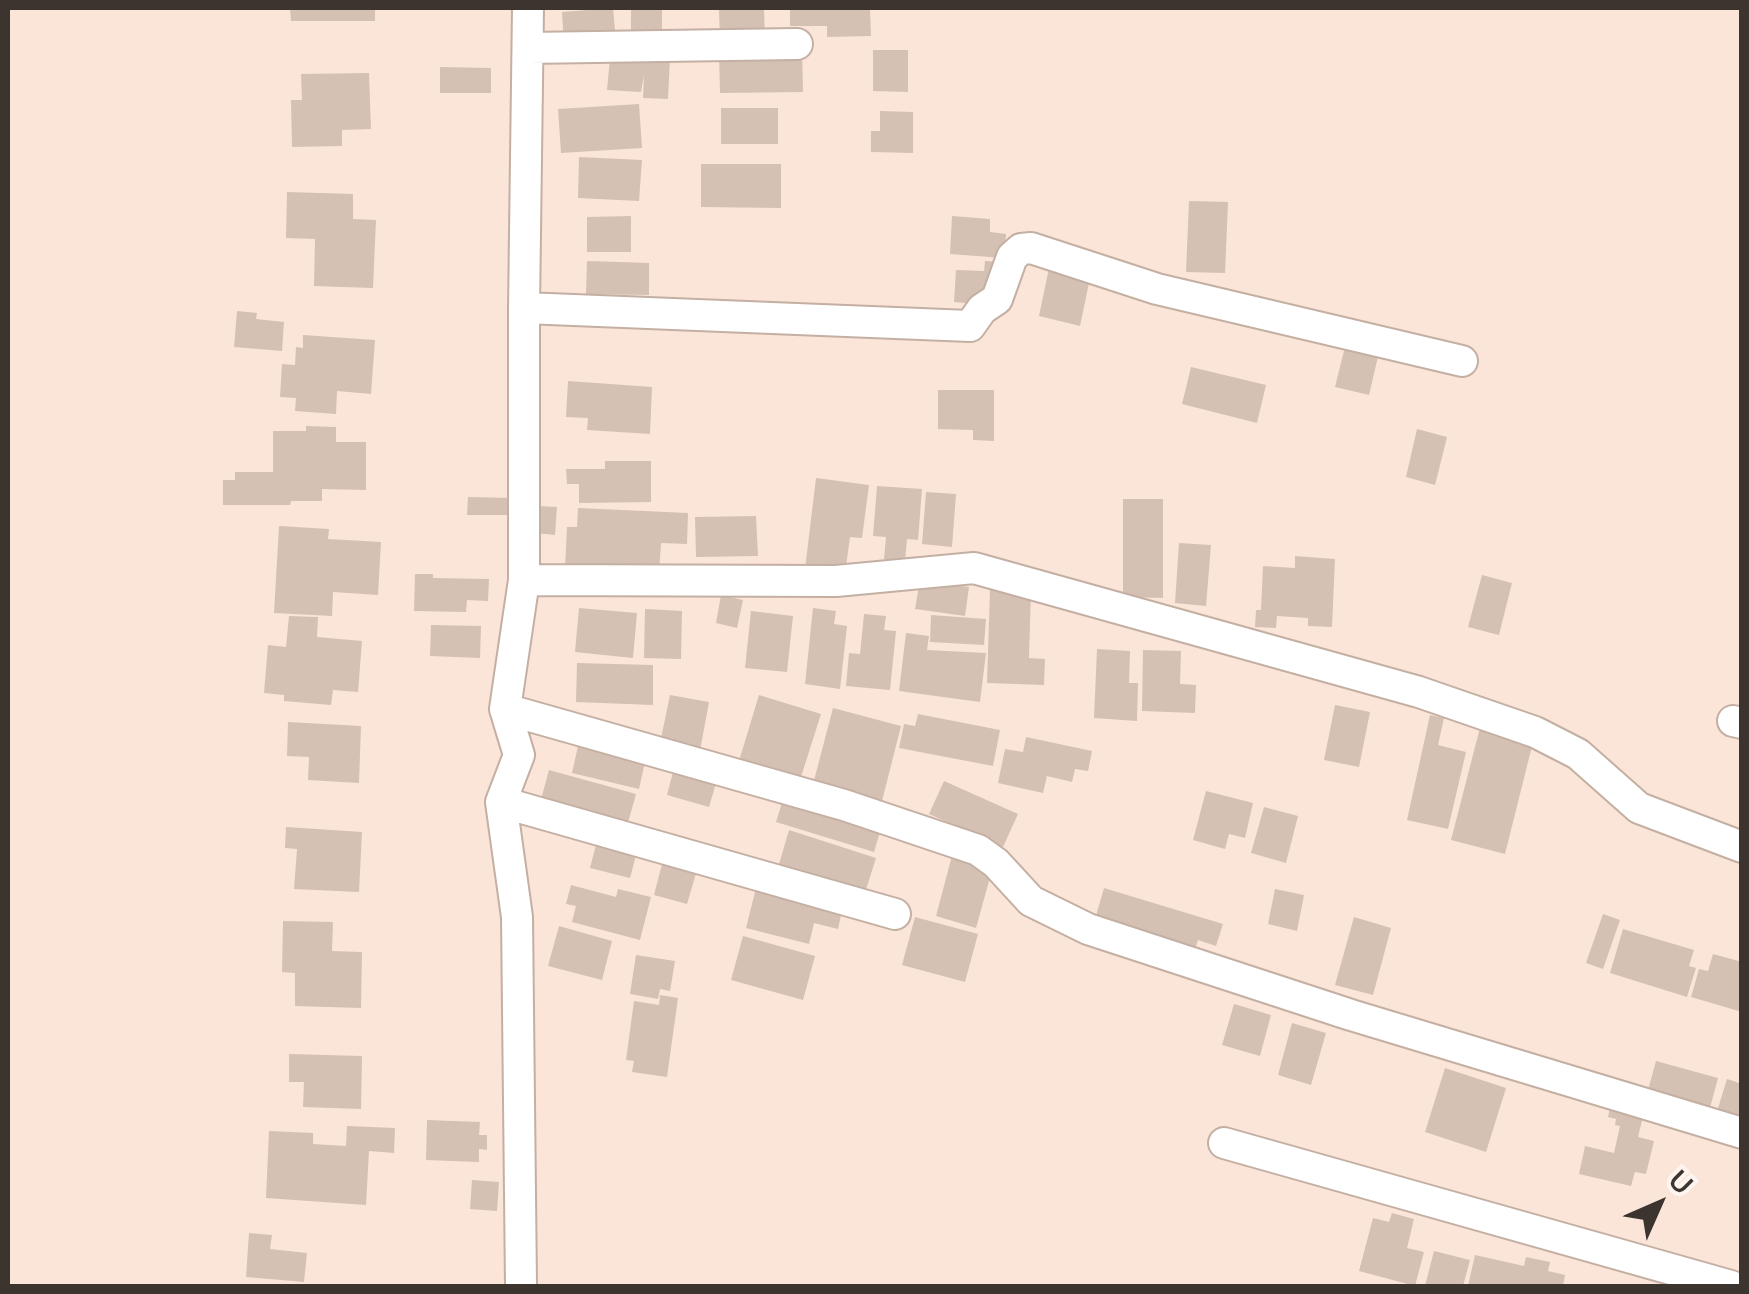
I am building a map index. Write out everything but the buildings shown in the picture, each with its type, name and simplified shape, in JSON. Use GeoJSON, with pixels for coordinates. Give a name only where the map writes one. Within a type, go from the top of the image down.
{"type":"FeatureCollection","features":[{"type":"Feature","properties":{"kind":"street"},"geometry":{"type":"LineString","coordinates":[[521,1286],[517,917],[502,802],[520,755],[505,710],[524,580],[528,8]]}},
{"type":"Feature","properties":{"kind":"street"},"geometry":{"type":"LineString","coordinates":[[528,48],[797,44]]}},
{"type":"Feature","properties":{"kind":"street"},"geometry":{"type":"LineString","coordinates":[[524,308],[970,326],[982,309],[997,298],[1012,256],[1031,248],[1156,289],[1462,360]]}},
{"type":"Feature","properties":{"kind":"street"},"geometry":{"type":"LineString","coordinates":[[524,580],[836,581],[974,568],[1420,692],[1535,732],[1578,754],[1639,808],[1742,847]]}},
{"type":"Feature","properties":{"kind":"street"},"geometry":{"type":"LineString","coordinates":[[505,710],[844,805],[962,845],[989,856],[1030,901],[1088,928],[1351,1015],[1742,1133]]}},
{"type":"Feature","properties":{"kind":"street"},"geometry":{"type":"LineString","coordinates":[[502,802],[895,914]]}},
{"type":"Feature","properties":{"kind":"street"},"geometry":{"type":"LineString","coordinates":[[1224,1143],[1731,1286]]}}]}
